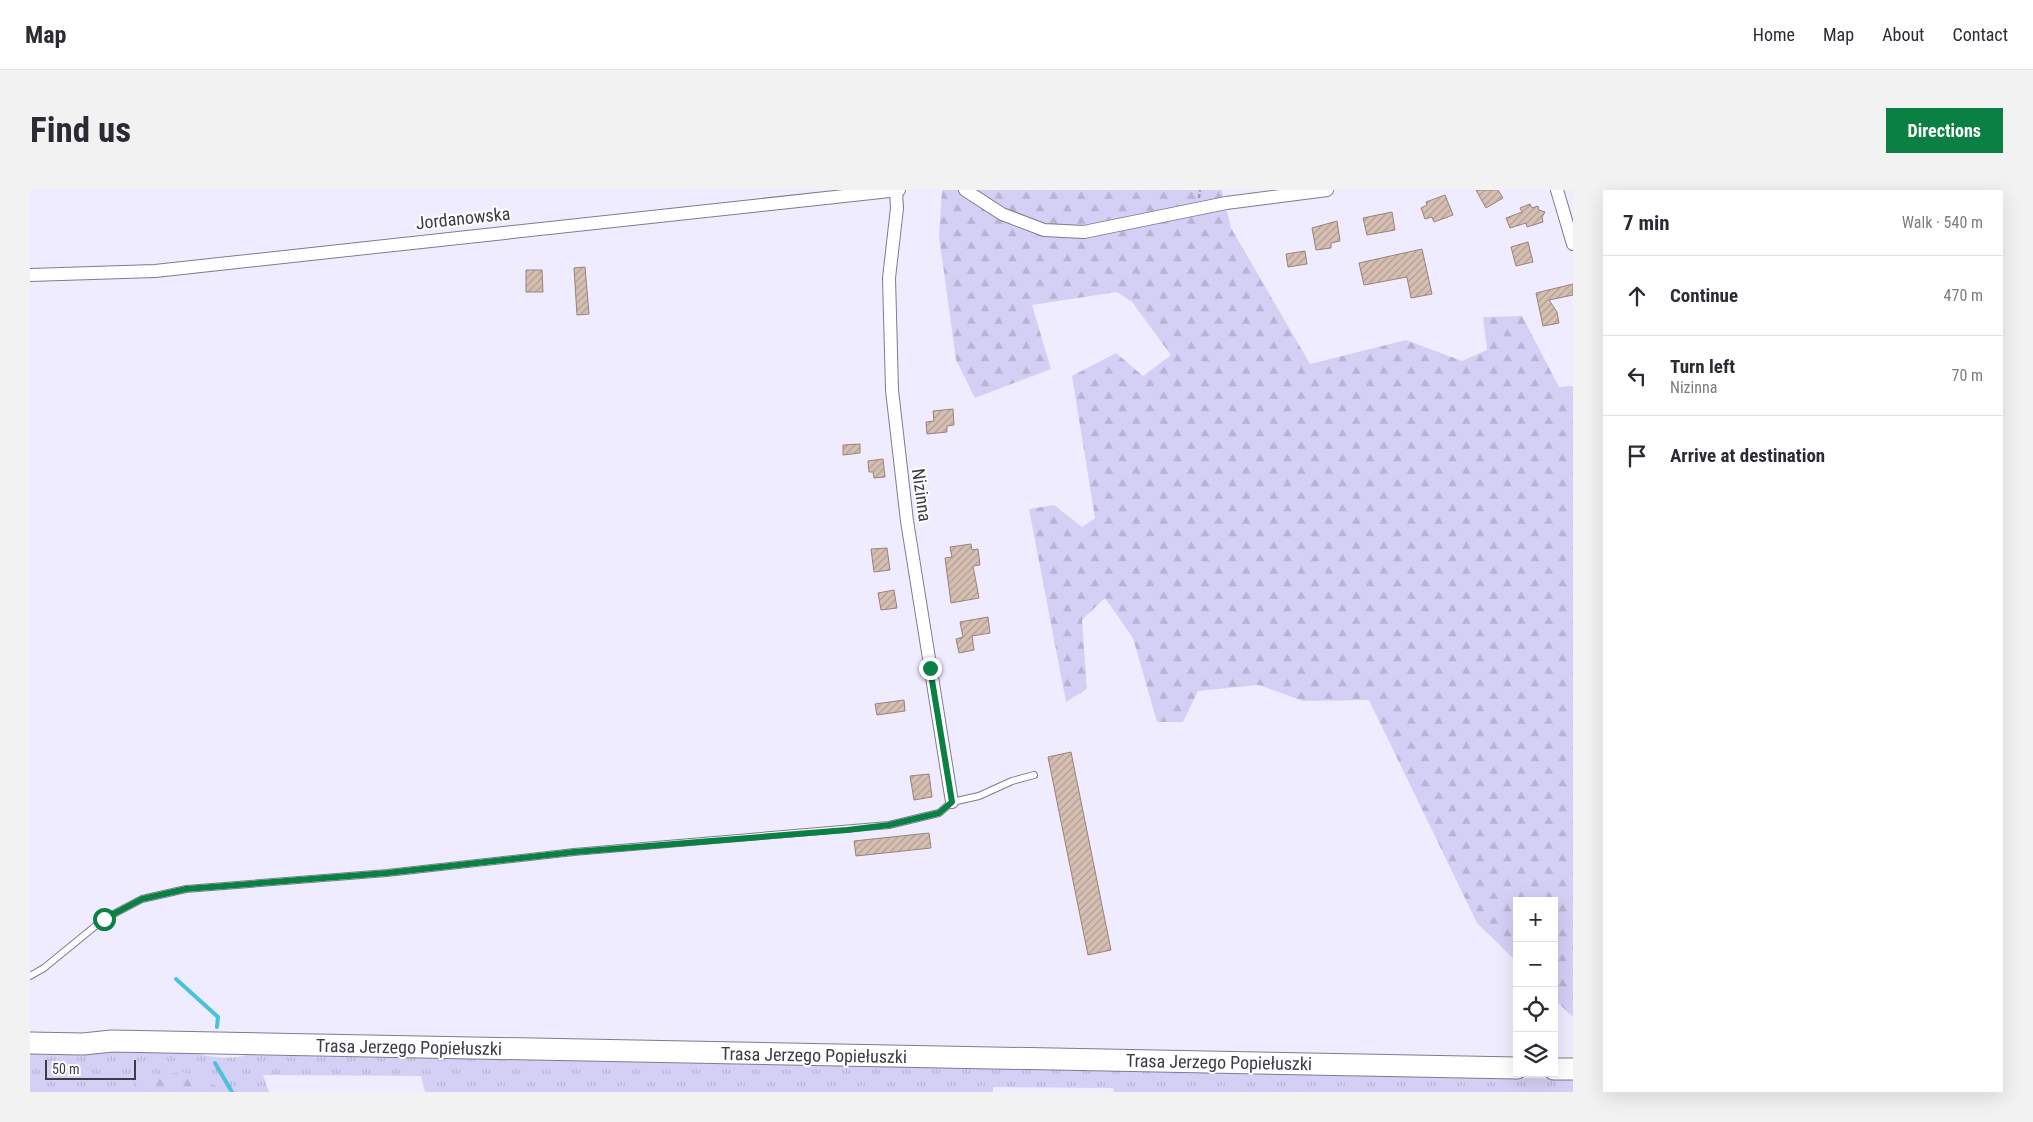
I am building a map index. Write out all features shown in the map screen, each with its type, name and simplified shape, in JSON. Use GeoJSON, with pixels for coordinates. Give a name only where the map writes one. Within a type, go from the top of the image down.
{"type":"FeatureCollection","features":[{"type":"Feature","properties":{"kind":"main road","name":"Trasa Jerzego Popiełuszki"},"geometry":{"type":"LineString","coordinates":[[30,1032],[82,1036],[112,1041]]}},
{"type":"Feature","properties":{"kind":"main road","name":"Trasa Jerzego Popiełuszki"},"geometry":{"type":"LineString","coordinates":[[30,1043],[83,1044],[112,1041],[1513,1068]]}},
{"type":"Feature","properties":{"kind":"main road"},"geometry":{"type":"LineString","coordinates":[[1558,1069],[1573,1069]]}},
{"type":"Feature","properties":{"kind":"street","name":"Jordanowska"},"geometry":{"type":"LineString","coordinates":[[30,275],[164,270],[897,190]]}},
{"type":"Feature","properties":{"kind":"street","name":"Nizinna"},"geometry":{"type":"LineString","coordinates":[[897,190],[890,278],[892,390],[907,521],[952,802]]}},
{"type":"Feature","properties":{"kind":"street"},"geometry":{"type":"LineString","coordinates":[[965,190],[1002,214],[1044,230],[1084,232],[1226,203],[1327,190]]}},
{"type":"Feature","properties":{"kind":"street"},"geometry":{"type":"LineString","coordinates":[[1557,190],[1573,244]]}},
{"type":"Feature","properties":{"kind":"lane"},"geometry":{"type":"LineString","coordinates":[[30,976],[44,968],[104,919],[142,899],[186,889],[387,873],[574,852],[889,825],[939,813],[952,802],[980,796],[1012,781],[1034,775]]}},
{"type":"Feature","properties":{"kind":"green space"},"geometry":{"type":"Polygon","coordinates":[[[942,190],[1222,190],[1231,228],[1310,364],[1406,340],[1462,361],[1487,350],[1483,317],[1522,316],[1559,387],[1573,386],[1573,1017],[1558,1003],[1558,897],[1513,897],[1513,958],[1477,923],[1369,700],[1303,701],[1259,685],[1198,691],[1183,722],[1157,722],[1133,638],[1105,598],[1082,620],[1087,689],[1066,702],[1029,509],[1054,505],[1082,527],[1095,518],[1072,376],[1116,353],[1143,376],[1171,355],[1132,302],[1117,292],[1032,305],[1051,369],[975,398],[956,360],[939,236],[942,190]]]}},
{"type":"Feature","properties":{"kind":"green space"},"geometry":{"type":"Polygon","coordinates":[[[30,1049],[185,1051],[224,1058],[247,1055],[1573,1079],[1573,1092],[1310,1092],[1308,1089],[1240,1089],[1240,1092],[1114,1092],[1113,1088],[993,1087],[993,1092],[425,1092],[421,1076],[263,1075],[269,1092],[218,1092],[218,1087],[134,1079],[136,1092],[30,1092],[30,1049]]]}},
{"type":"Feature","properties":{"kind":"green space"},"geometry":{"type":"Polygon","coordinates":[[[184,1072],[218,1087],[218,1092],[136,1092],[133,1079],[184,1072]]]}},
{"type":"Feature","properties":{"kind":"green space"},"geometry":{"type":"Polygon","coordinates":[[[1240,1089],[1308,1089],[1310,1092],[1240,1092],[1240,1089]]]}},
{"type":"Feature","properties":{"kind":"building"},"geometry":{"type":"Polygon","coordinates":[[[1476,190],[1498,190],[1503,198],[1486,208],[1476,190]]]}},
{"type":"Feature","properties":{"kind":"building"},"geometry":{"type":"Polygon","coordinates":[[[1445,195],[1453,215],[1434,222],[1432,217],[1425,219],[1421,208],[1427,205],[1426,202],[1445,195]]]}},
{"type":"Feature","properties":{"kind":"building"},"geometry":{"type":"Polygon","coordinates":[[[1530,204],[1532,208],[1538,206],[1539,210],[1545,212],[1542,217],[1543,222],[1527,227],[1526,223],[1510,228],[1506,218],[1522,212],[1520,208],[1530,204]]]}},
{"type":"Feature","properties":{"kind":"building"},"geometry":{"type":"Polygon","coordinates":[[[1392,212],[1395,230],[1367,235],[1363,218],[1392,212]]]}},
{"type":"Feature","properties":{"kind":"building"},"geometry":{"type":"Polygon","coordinates":[[[1337,221],[1340,241],[1331,243],[1331,248],[1316,250],[1312,228],[1337,221]]]}},
{"type":"Feature","properties":{"kind":"building"},"geometry":{"type":"Polygon","coordinates":[[[1528,242],[1533,262],[1516,266],[1511,247],[1528,242]]]}},
{"type":"Feature","properties":{"kind":"building"},"geometry":{"type":"Polygon","coordinates":[[[1422,249],[1432,294],[1411,298],[1407,277],[1364,285],[1359,263],[1422,249]]]}},
{"type":"Feature","properties":{"kind":"building"},"geometry":{"type":"Polygon","coordinates":[[[1305,251],[1307,264],[1288,267],[1286,254],[1305,251]]]}},
{"type":"Feature","properties":{"kind":"building"},"geometry":{"type":"Polygon","coordinates":[[[585,267],[589,314],[577,315],[574,268],[585,267]]]}},
{"type":"Feature","properties":{"kind":"building"},"geometry":{"type":"Polygon","coordinates":[[[526,270],[542,270],[543,292],[526,292],[526,270]]]}},
{"type":"Feature","properties":{"kind":"building"},"geometry":{"type":"Polygon","coordinates":[[[1573,284],[1573,295],[1549,300],[1557,312],[1559,323],[1543,326],[1536,293],[1573,284]]]}},
{"type":"Feature","properties":{"kind":"building"},"geometry":{"type":"Polygon","coordinates":[[[953,409],[954,425],[947,426],[947,432],[927,434],[926,422],[934,421],[933,411],[953,409]]]}},
{"type":"Feature","properties":{"kind":"building"},"geometry":{"type":"Polygon","coordinates":[[[860,444],[860,453],[843,455],[843,445],[860,444]]]}},
{"type":"Feature","properties":{"kind":"building"},"geometry":{"type":"Polygon","coordinates":[[[883,459],[885,477],[874,478],[873,472],[869,472],[868,461],[883,459]]]}},
{"type":"Feature","properties":{"kind":"building"},"geometry":{"type":"Polygon","coordinates":[[[971,544],[972,550],[978,549],[980,565],[973,566],[979,598],[951,603],[945,558],[952,557],[950,547],[971,544]]]}},
{"type":"Feature","properties":{"kind":"building"},"geometry":{"type":"Polygon","coordinates":[[[887,548],[890,570],[874,572],[871,549],[887,548]]]}},
{"type":"Feature","properties":{"kind":"building"},"geometry":{"type":"Polygon","coordinates":[[[894,590],[897,608],[881,610],[878,593],[894,590]]]}},
{"type":"Feature","properties":{"kind":"building"},"geometry":{"type":"Polygon","coordinates":[[[988,617],[990,633],[972,636],[974,650],[959,653],[956,639],[963,637],[960,622],[988,617]]]}},
{"type":"Feature","properties":{"kind":"building"},"geometry":{"type":"Polygon","coordinates":[[[904,700],[905,711],[877,715],[875,704],[904,700]]]}},
{"type":"Feature","properties":{"kind":"building"},"geometry":{"type":"Polygon","coordinates":[[[1071,752],[1111,950],[1088,955],[1048,757],[1071,752]]]}},
{"type":"Feature","properties":{"kind":"building"},"geometry":{"type":"Polygon","coordinates":[[[929,774],[932,797],[914,800],[910,776],[929,774]]]}},
{"type":"Feature","properties":{"kind":"building"},"geometry":{"type":"Polygon","coordinates":[[[929,833],[931,848],[856,856],[854,841],[929,833]]]}},
{"type":"Feature","properties":{"kind":"waterway"},"geometry":{"type":"LineString","coordinates":[[176,979],[218,1017],[217,1027]]}},
{"type":"Feature","properties":{"kind":"waterway"},"geometry":{"type":"LineString","coordinates":[[215,1063],[232,1092]]}},
{"type":"Feature","properties":{"kind":"route"},"geometry":{"type":"LineString","coordinates":[[104,919],[142,899],[186,889],[387,873],[574,852],[847,830],[889,825],[939,813],[952,802],[930,668]]}}]}
